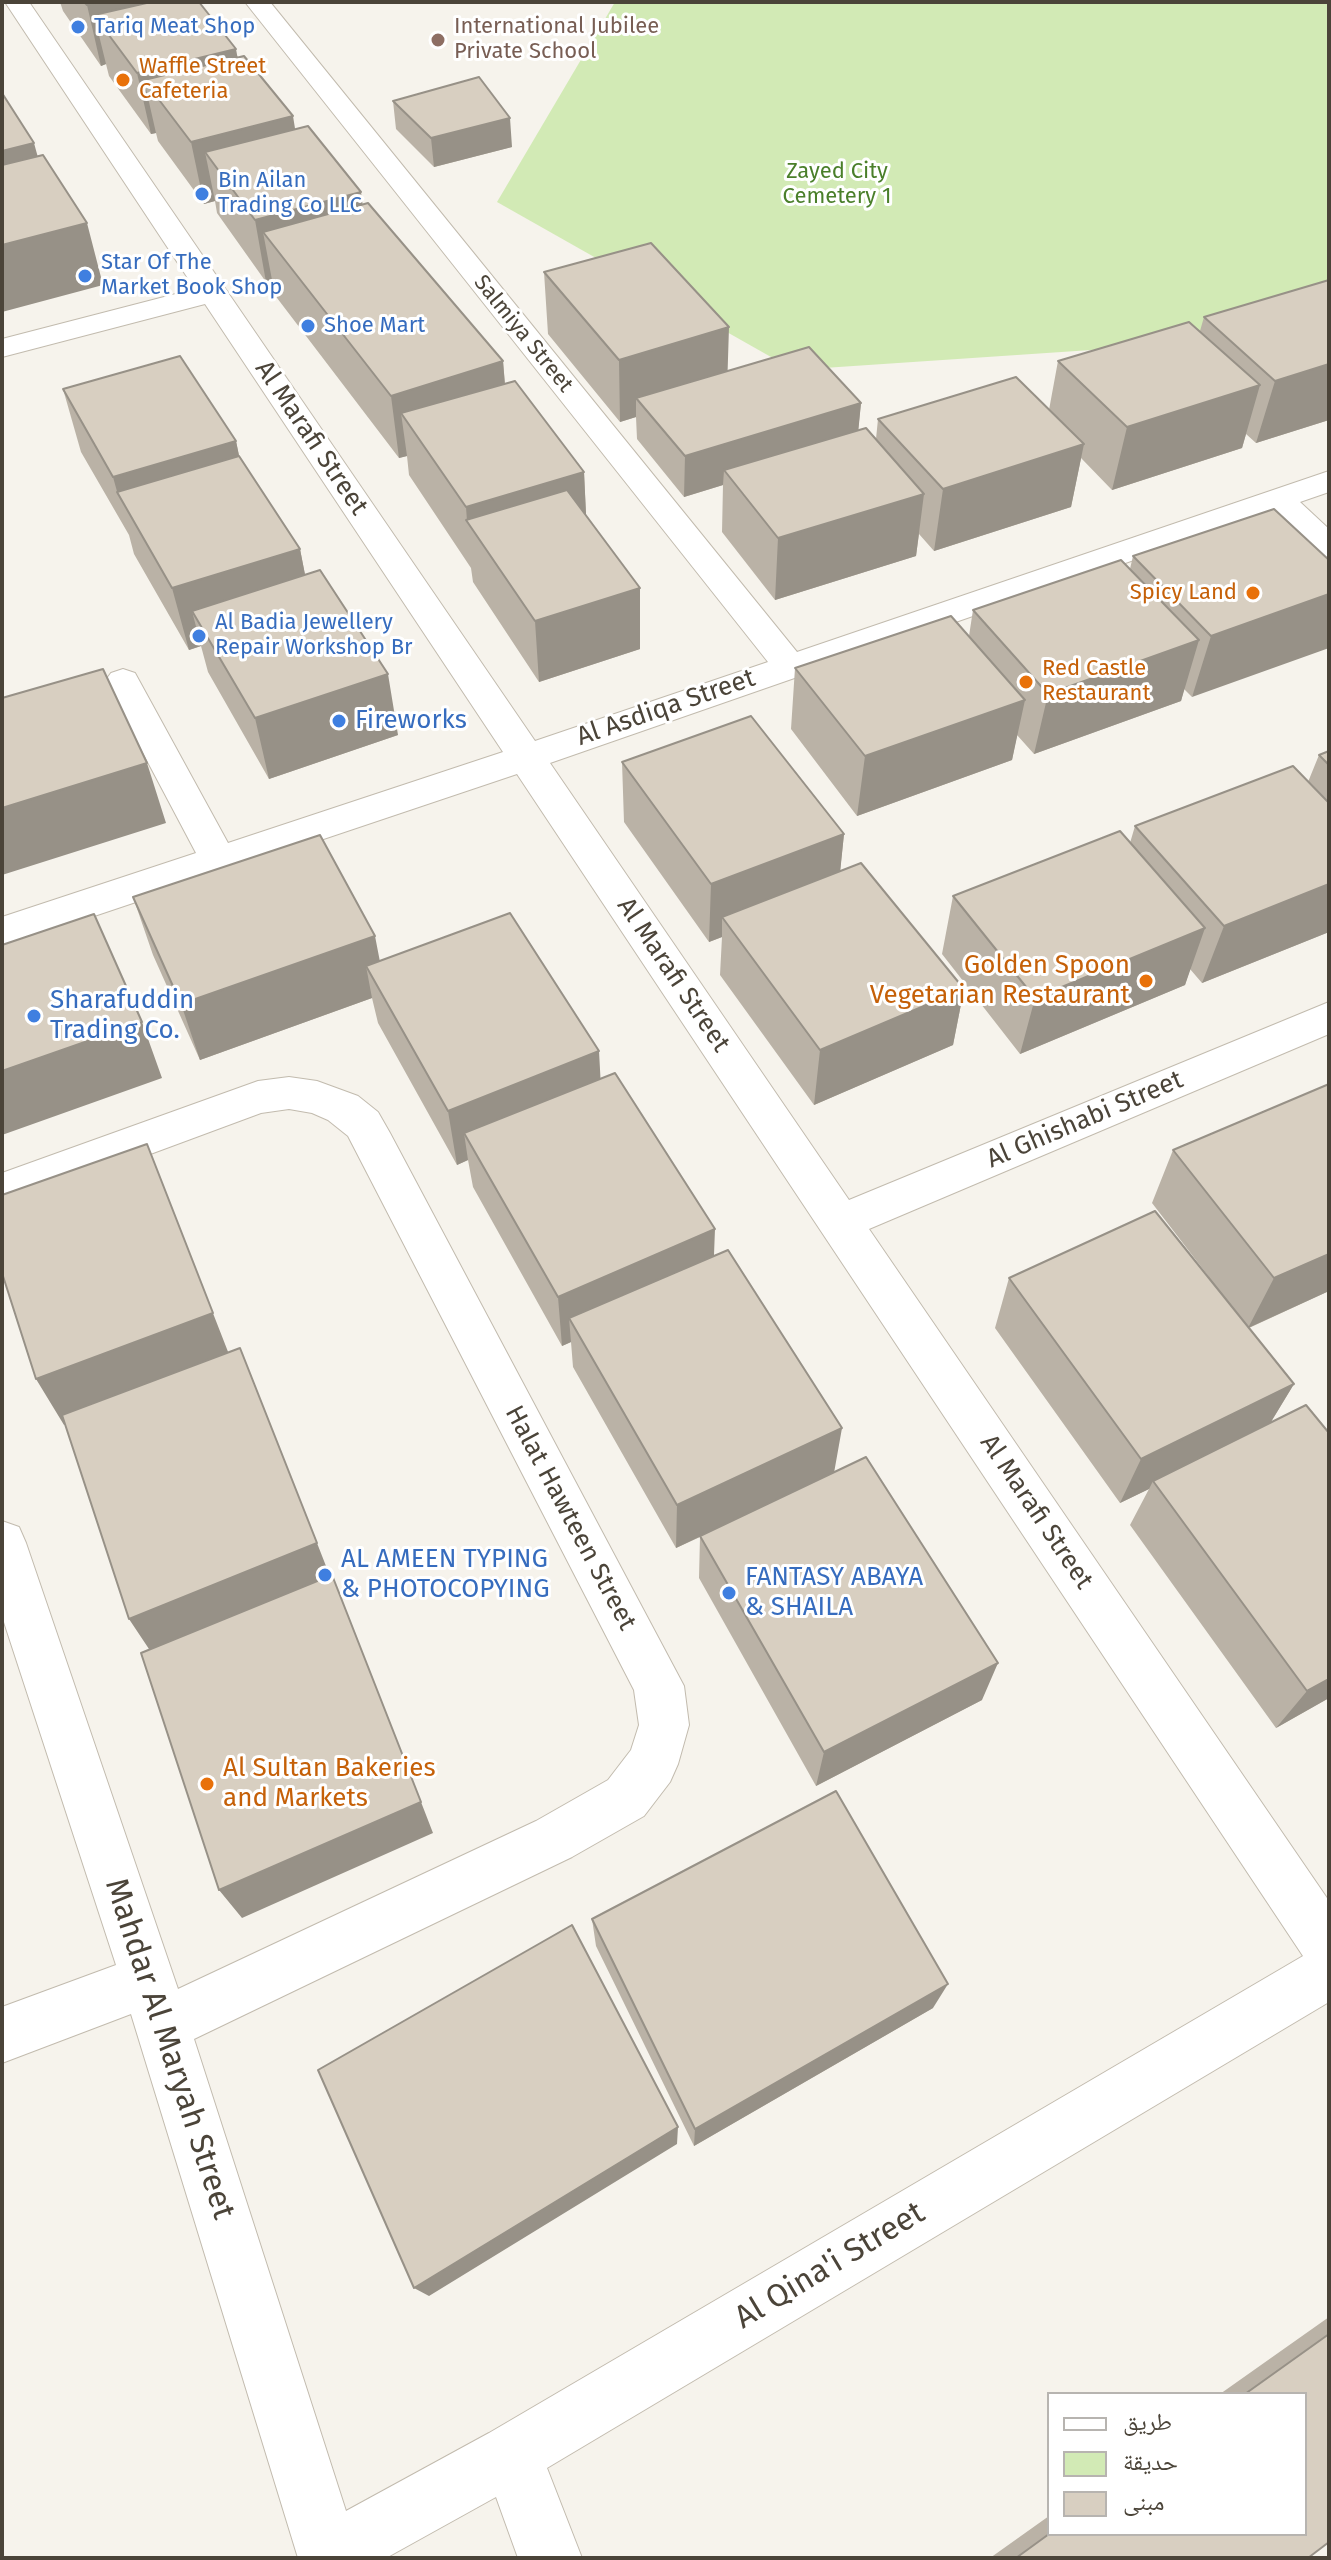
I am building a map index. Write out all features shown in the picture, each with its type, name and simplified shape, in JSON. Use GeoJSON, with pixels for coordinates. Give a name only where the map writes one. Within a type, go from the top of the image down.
{"type":"FeatureCollection","features":[{"type":"Feature","properties":{"kind":"street","name":"Salmiya Street"},"geometry":{"type":"LineString","coordinates":[[257,2],[789,665]]}},
{"type":"Feature","properties":{"kind":"street","name":"Al Marafi Street"},"geometry":{"type":"LineString","coordinates":[[16,16],[213,293],[1329,1948]]}},
{"type":"Feature","properties":{"kind":"street"},"geometry":{"type":"LineString","coordinates":[[2,348],[213,293]]}},
{"type":"Feature","properties":{"kind":"street","name":"Al Asdiqa Street"},"geometry":{"type":"LineString","coordinates":[[2,932],[526,758],[1329,481]]}},
{"type":"Feature","properties":{"kind":"street"},"geometry":{"type":"LineString","coordinates":[[1277,499],[1329,547]]}},
{"type":"Feature","properties":{"kind":"street"},"geometry":{"type":"LineString","coordinates":[[123,681],[218,860]]}},
{"type":"Feature","properties":{"kind":"street","name":"Al Ghishabi Street"},"geometry":{"type":"LineString","coordinates":[[841,1222],[1329,1017]]}},
{"type":"Feature","properties":{"kind":"street","name":"Halat Hawteen Street"},"geometry":{"type":"LineString","coordinates":[[2,1191],[258,1097],[289,1093],[317,1097],[343,1108],[363,1124],[659,1686],[664,1725],[652,1764],[626,1798],[554,1839],[155,2003],[2,2035]]}},
{"type":"Feature","properties":{"kind":"street","name":"Mahdar Al Maryah Street"},"geometry":{"type":"LineString","coordinates":[[7,1571],[155,2003],[329,2557]]}},
{"type":"Feature","properties":{"kind":"street","name":"Al Qina'i Street"},"geometry":{"type":"LineString","coordinates":[[329,2557],[511,2455],[1329,1971]]}},
{"type":"Feature","properties":{"kind":"street"},"geometry":{"type":"LineString","coordinates":[[511,2455],[550,2558]]}},
{"type":"Feature","properties":{"kind":"green space","name":"Zayed City Cemetery 1"},"geometry":{"type":"Polygon","coordinates":[[[615,2],[1329,2],[1329,334],[794,370],[497,202],[615,2]]]}},
{"type":"Feature","properties":{"kind":"building"},"geometry":{"type":"Polygon","coordinates":[[[151,2],[199,2],[236,49],[137,73],[94,15],[151,2]]]}},
{"type":"Feature","properties":{"kind":"building"},"geometry":{"type":"Polygon","coordinates":[[[244,56],[293,116],[191,142],[144,80],[244,56]]]}},
{"type":"Feature","properties":{"kind":"building"},"geometry":{"type":"Polygon","coordinates":[[[479,77],[510,118],[431,138],[393,101],[479,77]]]}},
{"type":"Feature","properties":{"kind":"building"},"geometry":{"type":"Polygon","coordinates":[[[2,93],[34,143],[2,151],[2,93]]]}},
{"type":"Feature","properties":{"kind":"building"},"geometry":{"type":"Polygon","coordinates":[[[308,126],[361,192],[255,220],[205,152],[308,126]]]}},
{"type":"Feature","properties":{"kind":"building"},"geometry":{"type":"Polygon","coordinates":[[[43,155],[87,223],[2,245],[2,165],[43,155]]]}},
{"type":"Feature","properties":{"kind":"building"},"geometry":{"type":"Polygon","coordinates":[[[368,203],[503,361],[391,396],[263,232],[368,203]]]}},
{"type":"Feature","properties":{"kind":"building"},"geometry":{"type":"Polygon","coordinates":[[[651,243],[729,327],[619,360],[544,272],[651,243]]]}},
{"type":"Feature","properties":{"kind":"building"},"geometry":{"type":"Polygon","coordinates":[[[1329,280],[1329,364],[1275,381],[1204,317],[1329,280]]]}},
{"type":"Feature","properties":{"kind":"building"},"geometry":{"type":"Polygon","coordinates":[[[1189,322],[1260,385],[1127,427],[1058,361],[1189,322]]]}},
{"type":"Feature","properties":{"kind":"building"},"geometry":{"type":"Polygon","coordinates":[[[809,347],[861,403],[685,456],[636,398],[809,347]]]}},
{"type":"Feature","properties":{"kind":"building"},"geometry":{"type":"Polygon","coordinates":[[[180,356],[236,441],[113,477],[63,389],[180,356]]]}},
{"type":"Feature","properties":{"kind":"building"},"geometry":{"type":"Polygon","coordinates":[[[1016,377],[1084,444],[943,489],[878,419],[1016,377]]]}},
{"type":"Feature","properties":{"kind":"building"},"geometry":{"type":"Polygon","coordinates":[[[515,381],[584,472],[466,507],[401,413],[515,381]]]}},
{"type":"Feature","properties":{"kind":"building"},"geometry":{"type":"Polygon","coordinates":[[[866,428],[924,494],[778,538],[724,470],[866,428]]]}},
{"type":"Feature","properties":{"kind":"building"},"geometry":{"type":"Polygon","coordinates":[[[239,456],[300,549],[172,588],[117,492],[239,456]]]}},
{"type":"Feature","properties":{"kind":"building"},"geometry":{"type":"Polygon","coordinates":[[[567,490],[640,588],[535,621],[466,520],[567,490]]]}},
{"type":"Feature","properties":{"kind":"building"},"geometry":{"type":"Polygon","coordinates":[[[1274,509],[1329,560],[1329,594],[1211,636],[1133,556],[1274,509]]]}},
{"type":"Feature","properties":{"kind":"building"},"geometry":{"type":"Polygon","coordinates":[[[1121,560],[1199,640],[1048,694],[973,610],[1121,560]]]}},
{"type":"Feature","properties":{"kind":"building"},"geometry":{"type":"Polygon","coordinates":[[[320,570],[388,674],[255,718],[192,611],[320,570]]]}},
{"type":"Feature","properties":{"kind":"building"},"geometry":{"type":"Polygon","coordinates":[[[951,616],[1025,700],[865,756],[795,668],[951,616]]]}},
{"type":"Feature","properties":{"kind":"building"},"geometry":{"type":"Polygon","coordinates":[[[103,669],[147,763],[2,808],[2,698],[103,669]]]}},
{"type":"Feature","properties":{"kind":"building"},"geometry":{"type":"Polygon","coordinates":[[[751,716],[844,834],[711,884],[622,762],[751,716]]]}},
{"type":"Feature","properties":{"kind":"building"},"geometry":{"type":"Polygon","coordinates":[[[1329,751],[1329,765],[1319,755],[1329,751]]]}},
{"type":"Feature","properties":{"kind":"building"},"geometry":{"type":"Polygon","coordinates":[[[1293,766],[1329,803],[1329,884],[1224,926],[1135,826],[1293,766]]]}},
{"type":"Feature","properties":{"kind":"building"},"geometry":{"type":"Polygon","coordinates":[[[1120,831],[1205,928],[1035,998],[953,896],[1120,831]]]}},
{"type":"Feature","properties":{"kind":"building"},"geometry":{"type":"Polygon","coordinates":[[[320,835],[375,936],[181,1004],[133,897],[320,835]]]}},
{"type":"Feature","properties":{"kind":"building"},"geometry":{"type":"Polygon","coordinates":[[[861,863],[964,989],[820,1050],[722,917],[861,863]]]}},
{"type":"Feature","properties":{"kind":"building"},"geometry":{"type":"Polygon","coordinates":[[[510,913],[599,1051],[448,1111],[366,966],[510,913]]]}},
{"type":"Feature","properties":{"kind":"building"},"geometry":{"type":"Polygon","coordinates":[[[94,914],[142,1022],[2,1071],[2,945],[94,914]]]}},
{"type":"Feature","properties":{"kind":"building"},"geometry":{"type":"Polygon","coordinates":[[[615,1073],[715,1229],[558,1297],[464,1133],[615,1073]]]}},
{"type":"Feature","properties":{"kind":"building"},"geometry":{"type":"Polygon","coordinates":[[[1329,1084],[1329,1254],[1274,1278],[1173,1150],[1329,1084]]]}},
{"type":"Feature","properties":{"kind":"building"},"geometry":{"type":"Polygon","coordinates":[[[147,1144],[213,1313],[36,1379],[2,1273],[2,1195],[147,1144]]]}},
{"type":"Feature","properties":{"kind":"building"},"geometry":{"type":"Polygon","coordinates":[[[1155,1211],[1294,1384],[1141,1459],[1009,1278],[1155,1211]]]}},
{"type":"Feature","properties":{"kind":"building"},"geometry":{"type":"Polygon","coordinates":[[[728,1250],[842,1428],[677,1505],[569,1318],[728,1250]]]}},
{"type":"Feature","properties":{"kind":"building"},"geometry":{"type":"Polygon","coordinates":[[[240,1348],[317,1543],[129,1619],[62,1415],[240,1348]]]}},
{"type":"Feature","properties":{"kind":"building"},"geometry":{"type":"Polygon","coordinates":[[[1306,1405],[1329,1433],[1329,1679],[1307,1691],[1153,1481],[1306,1405]]]}},
{"type":"Feature","properties":{"kind":"building"},"geometry":{"type":"Polygon","coordinates":[[[866,1457],[998,1663],[824,1752],[700,1536],[866,1457]]]}},
{"type":"Feature","properties":{"kind":"building"},"geometry":{"type":"Polygon","coordinates":[[[332,1575],[421,1802],[219,1890],[141,1653],[332,1575]]]}},
{"type":"Feature","properties":{"kind":"building"},"geometry":{"type":"Polygon","coordinates":[[[836,1791],[948,1984],[695,2129],[592,1919],[836,1791]]]}},
{"type":"Feature","properties":{"kind":"building"},"geometry":{"type":"Polygon","coordinates":[[[572,1925],[678,2127],[414,2288],[318,2070],[572,1925]]]}},
{"type":"Feature","properties":{"kind":"building"},"geometry":{"type":"Polygon","coordinates":[[[1329,2334],[1329,2542],[1308,2558],[1016,2558],[1047,2535],[1307,2536],[1307,2392],[1248,2392],[1329,2334]]]}},
{"type":"Feature","properties":{"kind":"place","name":"Tariq Meat Shop"},"geometry":{"type":"Point","coordinates":[78,27]}},
{"type":"Feature","properties":{"kind":"place","name":"International Jubilee Private School"},"geometry":{"type":"Point","coordinates":[438,40]}},
{"type":"Feature","properties":{"kind":"place","name":"Waffle Street Cafeteria"},"geometry":{"type":"Point","coordinates":[123,80]}},
{"type":"Feature","properties":{"kind":"place","name":"Bin Ailan Trading Co LLC"},"geometry":{"type":"Point","coordinates":[202,194]}},
{"type":"Feature","properties":{"kind":"place","name":"Star Of The Market Book Shop"},"geometry":{"type":"Point","coordinates":[85,276]}},
{"type":"Feature","properties":{"kind":"place","name":"Shoe Mart"},"geometry":{"type":"Point","coordinates":[308,326]}},
{"type":"Feature","properties":{"kind":"place","name":"Spicy Land"},"geometry":{"type":"Point","coordinates":[1253,593]}},
{"type":"Feature","properties":{"kind":"place","name":"Al Badia Jewellery Repair Workshop Br"},"geometry":{"type":"Point","coordinates":[199,636]}},
{"type":"Feature","properties":{"kind":"place","name":"Red Castle Restaurant"},"geometry":{"type":"Point","coordinates":[1026,682]}},
{"type":"Feature","properties":{"kind":"place","name":"Fireworks"},"geometry":{"type":"Point","coordinates":[339,721]}},
{"type":"Feature","properties":{"kind":"place","name":"Golden Spoon Vegetarian Restaurant"},"geometry":{"type":"Point","coordinates":[1146,981]}},
{"type":"Feature","properties":{"kind":"place","name":"Sharafuddin Trading Co."},"geometry":{"type":"Point","coordinates":[34,1016]}},
{"type":"Feature","properties":{"kind":"place","name":"AL AMEEN TYPING & PHOTOCOPYING"},"geometry":{"type":"Point","coordinates":[325,1575]}},
{"type":"Feature","properties":{"kind":"place","name":"FANTASY ABAYA & SHAILA"},"geometry":{"type":"Point","coordinates":[729,1593]}},
{"type":"Feature","properties":{"kind":"place","name":"Al Sultan Bakeries and Markets"},"geometry":{"type":"Point","coordinates":[207,1784]}}]}
